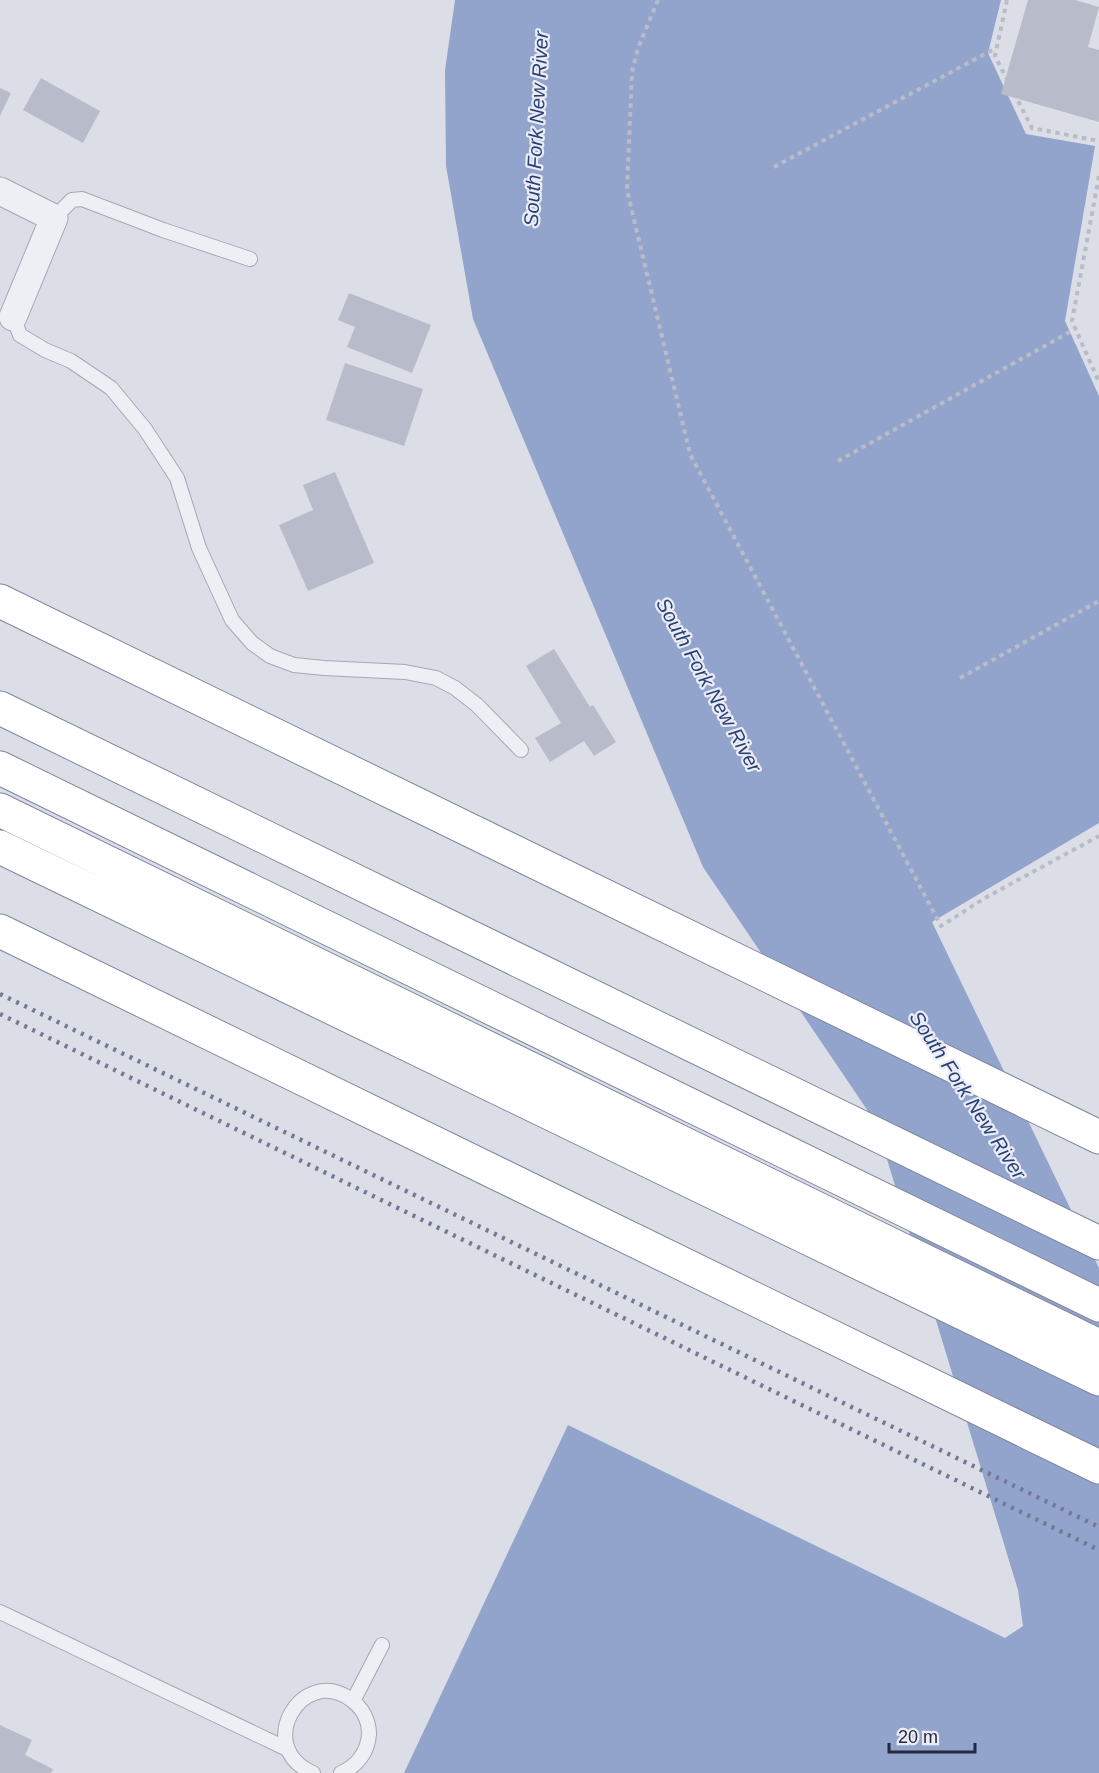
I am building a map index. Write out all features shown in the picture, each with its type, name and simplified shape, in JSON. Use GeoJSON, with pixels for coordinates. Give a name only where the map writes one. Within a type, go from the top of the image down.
{"type":"FeatureCollection","features":[{"type":"Feature","properties":{"kind":"highway"},"geometry":{"type":"LineString","coordinates":[[0,601],[1099,1137]]}},
{"type":"Feature","properties":{"kind":"highway"},"geometry":{"type":"LineString","coordinates":[[0,708],[1099,1243]]}},
{"type":"Feature","properties":{"kind":"highway"},"geometry":{"type":"LineString","coordinates":[[0,768],[1099,1305]]}},
{"type":"Feature","properties":{"kind":"highway"},"geometry":{"type":"LineString","coordinates":[[0,810],[1099,1346]]}},
{"type":"Feature","properties":{"kind":"highway"},"geometry":{"type":"LineString","coordinates":[[0,847],[1099,1379]]}},
{"type":"Feature","properties":{"kind":"highway"},"geometry":{"type":"LineString","coordinates":[[0,931],[1099,1467]]}},
{"type":"Feature","properties":{"kind":"street"},"geometry":{"type":"LineString","coordinates":[[0,191],[54,218],[13,317]]}},
{"type":"Feature","properties":{"kind":"lane"},"geometry":{"type":"LineString","coordinates":[[54,218],[72,200],[82,199],[163,230],[250,259]]}},
{"type":"Feature","properties":{"kind":"lane"},"geometry":{"type":"LineString","coordinates":[[13,317],[20,335],[45,350],[71,361],[111,388],[145,429],[177,478],[198,548],[232,620],[252,643],[270,656],[294,664],[324,668],[405,672],[436,678],[477,705],[521,750]]}},
{"type":"Feature","properties":{"kind":"lane"},"geometry":{"type":"LineString","coordinates":[[0,1612],[287,1749]]}},
{"type":"Feature","properties":{"kind":"lane"},"geometry":{"type":"LineString","coordinates":[[353,1701],[382,1645]]}},
{"type":"Feature","properties":{"kind":"lane"},"geometry":{"type":"LineString","coordinates":[[313,1773],[294,1760],[287,1749],[284,1735],[286,1721],[293,1708],[316,1692],[344,1695],[353,1701],[364,1714],[369,1728],[369,1742],[364,1755],[355,1765],[341,1773]]}},
{"type":"Feature","properties":{"kind":"path"},"geometry":{"type":"LineString","coordinates":[[658,0],[638,48],[632,72],[627,190],[690,454],[941,926],[985,898],[1099,836]]}},
{"type":"Feature","properties":{"kind":"path"},"geometry":{"type":"LineString","coordinates":[[1007,0],[995,56],[1032,128],[1099,141]]}},
{"type":"Feature","properties":{"kind":"path"},"geometry":{"type":"LineString","coordinates":[[774,167],[996,48]]}},
{"type":"Feature","properties":{"kind":"path"},"geometry":{"type":"LineString","coordinates":[[1099,176],[1072,321],[1099,382]]}},
{"type":"Feature","properties":{"kind":"path"},"geometry":{"type":"LineString","coordinates":[[838,461],[1075,329]]}},
{"type":"Feature","properties":{"kind":"path"},"geometry":{"type":"LineString","coordinates":[[960,678],[1099,601]]}},
{"type":"Feature","properties":{"kind":"water","name":"South Fork New River"},"geometry":{"type":"Polygon","coordinates":[[[455,0],[1001,0],[988,53],[1026,134],[1095,146],[1065,321],[1099,396],[1099,823],[932,922],[1099,1268],[1099,1773],[404,1773],[568,1425],[1005,1638],[1023,1626],[1018,1590],[876,1123],[703,867],[473,319],[446,166],[445,70],[455,0]]]}},
{"type":"Feature","properties":{"kind":"building"},"geometry":{"type":"Polygon","coordinates":[[[1028,0],[1075,0],[1099,7],[1088,47],[1099,50],[1099,122],[1001,94],[1028,0]]]}},
{"type":"Feature","properties":{"kind":"building"},"geometry":{"type":"Polygon","coordinates":[[[41,78],[100,111],[83,143],[23,110],[41,78]]]}},
{"type":"Feature","properties":{"kind":"building"},"geometry":{"type":"Polygon","coordinates":[[[0,88],[11,93],[0,116],[0,88]]]}},
{"type":"Feature","properties":{"kind":"building"},"geometry":{"type":"Polygon","coordinates":[[[349,293],[431,325],[412,373],[347,347],[355,327],[338,320],[349,293]]]}},
{"type":"Feature","properties":{"kind":"building"},"geometry":{"type":"Polygon","coordinates":[[[345,363],[423,389],[404,446],[326,420],[345,363]]]}},
{"type":"Feature","properties":{"kind":"building"},"geometry":{"type":"Polygon","coordinates":[[[335,472],[374,563],[308,591],[279,525],[313,510],[303,485],[335,472]]]}},
{"type":"Feature","properties":{"kind":"building"},"geometry":{"type":"Polygon","coordinates":[[[554,649],[590,707],[593,705],[616,742],[594,756],[584,741],[550,762],[535,738],[561,723],[526,666],[554,649]]]}},
{"type":"Feature","properties":{"kind":"building"},"geometry":{"type":"Polygon","coordinates":[[[0,1725],[32,1740],[25,1755],[53,1769],[51,1773],[0,1773],[0,1725]]]}},
{"type":"Feature","properties":{"kind":"railway"},"geometry":{"type":"LineString","coordinates":[[0,994],[1099,1527]]}},
{"type":"Feature","properties":{"kind":"railway"},"geometry":{"type":"LineString","coordinates":[[0,1014],[1099,1550]]}}]}
